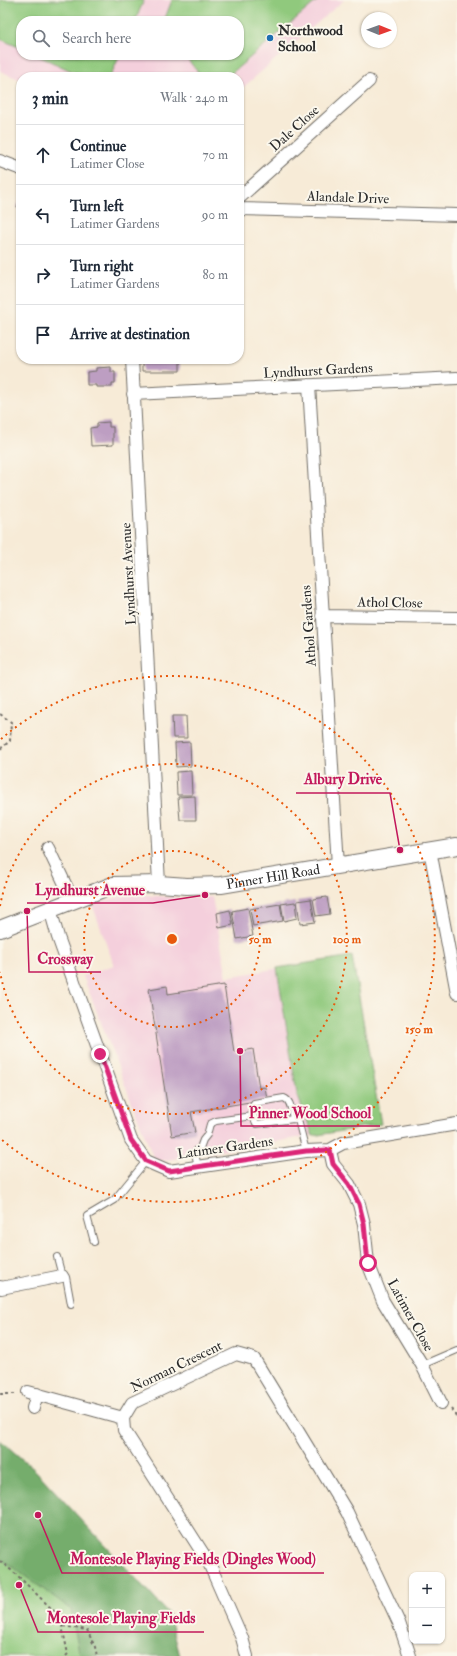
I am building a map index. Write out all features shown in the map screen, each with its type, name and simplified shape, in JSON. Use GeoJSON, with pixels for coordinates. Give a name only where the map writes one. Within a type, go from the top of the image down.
{"type":"FeatureCollection","features":[{"type":"Feature","properties":{"kind":"street","name":"Dale Close"},"geometry":{"type":"LineString","coordinates":[[244,194],[369,81]]}},
{"type":"Feature","properties":{"kind":"street"},"geometry":{"type":"LineString","coordinates":[[0,161],[16,167]]}},
{"type":"Feature","properties":{"kind":"street","name":"Alandale Drive"},"geometry":{"type":"LineString","coordinates":[[244,208],[457,215]]}},
{"type":"Feature","properties":{"kind":"street","name":"Lyndhurst Avenue"},"geometry":{"type":"LineString","coordinates":[[132,364],[159,884]]}},
{"type":"Feature","properties":{"kind":"street","name":"Lyndhurst Gardens"},"geometry":{"type":"LineString","coordinates":[[133,394],[457,378]]}},
{"type":"Feature","properties":{"kind":"street","name":"Athol Gardens"},"geometry":{"type":"LineString","coordinates":[[309,385],[338,866]]}},
{"type":"Feature","properties":{"kind":"street","name":"Athol Close"},"geometry":{"type":"LineString","coordinates":[[322,616],[457,618]]}},
{"type":"Feature","properties":{"kind":"street","name":"Pinner Hill Road"},"geometry":{"type":"LineString","coordinates":[[0,929],[113,885],[221,885],[457,846]]}},
{"type":"Feature","properties":{"kind":"street"},"geometry":{"type":"LineString","coordinates":[[48,848],[73,901]]}},
{"type":"Feature","properties":{"kind":"street"},"geometry":{"type":"LineString","coordinates":[[430,850],[457,993]]}},
{"type":"Feature","properties":{"kind":"street"},"geometry":{"type":"LineString","coordinates":[[50,909],[58,937],[131,1140],[146,1161]]}},
{"type":"Feature","properties":{"kind":"street","name":"Latimer Gardens"},"geometry":{"type":"LineString","coordinates":[[146,1161],[169,1171],[306,1151],[330,1150],[344,1143],[457,1124]]}},
{"type":"Feature","properties":{"kind":"street","name":"Latimer Close"},"geometry":{"type":"LineString","coordinates":[[330,1150],[333,1164],[349,1184],[359,1204],[364,1224],[368,1263],[383,1301],[422,1365],[441,1403]]}},
{"type":"Feature","properties":{"kind":"street"},"geometry":{"type":"LineString","coordinates":[[0,1292],[0,1287],[62,1276]]}},
{"type":"Feature","properties":{"kind":"street","name":"Norman Crescent"},"geometry":{"type":"LineString","coordinates":[[123,1418],[132,1404],[236,1354],[254,1359],[347,1512],[399,1623],[410,1656]]}},
{"type":"Feature","properties":{"kind":"street"},"geometry":{"type":"LineString","coordinates":[[33,1408],[32,1393],[123,1418],[124,1430],[209,1563],[242,1638],[247,1656]]}},
{"type":"Feature","properties":{"kind":"lane"},"geometry":{"type":"LineString","coordinates":[[293,1119],[289,1102],[284,1098],[254,1103],[252,1108],[255,1122],[259,1124],[293,1119],[298,1120],[306,1151]]}},
{"type":"Feature","properties":{"kind":"lane"},"geometry":{"type":"LineString","coordinates":[[198,1167],[195,1153],[200,1148],[207,1135],[210,1124],[216,1121],[253,1116]]}},
{"type":"Feature","properties":{"kind":"lane"},"geometry":{"type":"LineString","coordinates":[[94,1242],[87,1216],[114,1200],[146,1161]]}},
{"type":"Feature","properties":{"kind":"lane"},"geometry":{"type":"LineString","coordinates":[[57,1258],[62,1276],[66,1277],[72,1304]]}},
{"type":"Feature","properties":{"kind":"lane"},"geometry":{"type":"LineString","coordinates":[[422,1365],[457,1350]]}},
{"type":"Feature","properties":{"kind":"path"},"geometry":{"type":"LineString","coordinates":[[0,714],[11,722],[10,741],[0,749]]}},
{"type":"Feature","properties":{"kind":"path"},"geometry":{"type":"LineString","coordinates":[[0,1394],[32,1393]]}},
{"type":"Feature","properties":{"kind":"path"},"geometry":{"type":"LineString","coordinates":[[0,1561],[17,1575],[60,1617],[68,1654],[66,1656]]}},
{"type":"Feature","properties":{"kind":"path"},"geometry":{"type":"LineString","coordinates":[[62,1626],[87,1630],[95,1647],[97,1656]]}},
{"type":"Feature","properties":{"kind":"shaded area","name":"Northwood School"},"geometry":{"type":"Polygon","coordinates":[[[0,0],[344,0],[244,87],[244,72],[16,72],[16,78],[0,71],[0,0]]]}},
{"type":"Feature","properties":{"kind":"shaded area"},"geometry":{"type":"Polygon","coordinates":[[[131,894],[180,898],[212,897],[227,977],[352,956],[381,1124],[155,1162],[83,976],[114,965],[92,904],[131,894]]]}},
{"type":"Feature","properties":{"kind":"green space"},"geometry":{"type":"Polygon","coordinates":[[[0,0],[144,0],[137,16],[16,16],[16,46],[0,39],[0,0]]]}},
{"type":"Feature","properties":{"kind":"green space"},"geometry":{"type":"Polygon","coordinates":[[[172,0],[318,0],[233,72],[198,72],[188,60],[244,60],[244,16],[166,16],[172,0]]]}},
{"type":"Feature","properties":{"kind":"green space"},"geometry":{"type":"Polygon","coordinates":[[[47,60],[118,60],[112,72],[74,72],[47,60]]]}},
{"type":"Feature","properties":{"kind":"green space"},"geometry":{"type":"Polygon","coordinates":[[[352,956],[381,1124],[313,1136],[297,1094],[277,968],[352,956]]]}},
{"type":"Feature","properties":{"kind":"green space"},"geometry":{"type":"Polygon","coordinates":[[[0,1440],[36,1471],[169,1614],[180,1656],[80,1656],[71,1609],[0,1558],[0,1440]]]}},
{"type":"Feature","properties":{"kind":"green space"},"geometry":{"type":"Polygon","coordinates":[[[0,1555],[71,1609],[80,1656],[0,1656],[0,1555]]]}},
{"type":"Feature","properties":{"kind":"building"},"geometry":{"type":"Polygon","coordinates":[[[142,364],[180,364],[180,371],[142,371],[142,364]]]}},
{"type":"Feature","properties":{"kind":"building"},"geometry":{"type":"Polygon","coordinates":[[[111,367],[111,372],[115,372],[115,383],[112,383],[112,387],[96,387],[96,385],[87,385],[87,372],[96,371],[96,368],[111,367]]]}},
{"type":"Feature","properties":{"kind":"building"},"geometry":{"type":"Polygon","coordinates":[[[109,422],[109,427],[113,427],[113,445],[91,446],[90,428],[97,427],[97,423],[109,422]]]}},
{"type":"Feature","properties":{"kind":"building"},"geometry":{"type":"Polygon","coordinates":[[[172,716],[186,716],[187,738],[173,738],[172,716]]]}},
{"type":"Feature","properties":{"kind":"building"},"geometry":{"type":"Polygon","coordinates":[[[190,742],[191,766],[176,767],[175,743],[190,742]]]}},
{"type":"Feature","properties":{"kind":"building"},"geometry":{"type":"Polygon","coordinates":[[[191,771],[192,795],[177,795],[176,772],[191,771]]]}},
{"type":"Feature","properties":{"kind":"building"},"geometry":{"type":"Polygon","coordinates":[[[195,796],[196,820],[180,820],[178,797],[195,796]]]}},
{"type":"Feature","properties":{"kind":"building"},"geometry":{"type":"Polygon","coordinates":[[[327,897],[330,914],[316,916],[313,899],[327,897]]]}},
{"type":"Feature","properties":{"kind":"building"},"geometry":{"type":"Polygon","coordinates":[[[311,899],[315,922],[300,924],[297,901],[311,899]]]}},
{"type":"Feature","properties":{"kind":"building"},"geometry":{"type":"Polygon","coordinates":[[[295,902],[297,918],[284,921],[281,904],[295,902]]]}},
{"type":"Feature","properties":{"kind":"building"},"geometry":{"type":"Polygon","coordinates":[[[280,904],[283,921],[253,926],[250,909],[280,904]]]}},
{"type":"Feature","properties":{"kind":"building"},"geometry":{"type":"Polygon","coordinates":[[[248,908],[253,936],[237,939],[232,911],[248,908]]]}},
{"type":"Feature","properties":{"kind":"building"},"geometry":{"type":"Polygon","coordinates":[[[230,910],[233,925],[219,928],[217,913],[230,910]]]}},
{"type":"Feature","properties":{"kind":"building"},"geometry":{"type":"Polygon","coordinates":[[[224,985],[234,1052],[253,1049],[259,1088],[265,1087],[267,1099],[191,1112],[195,1132],[172,1136],[149,989],[167,986],[168,994],[224,985]]]}},
{"type":"Feature","properties":{"kind":"place","name":"Northwood School"},"geometry":{"type":"Point","coordinates":[270,38]}},
{"type":"Feature","properties":{"kind":"place","name":"Albury Drive"},"geometry":{"type":"Point","coordinates":[400,850]}},
{"type":"Feature","properties":{"kind":"place","name":"Lyndhurst Avenue"},"geometry":{"type":"Point","coordinates":[205,895]}},
{"type":"Feature","properties":{"kind":"place","name":"Crossway"},"geometry":{"type":"Point","coordinates":[27,911]}},
{"type":"Feature","properties":{"kind":"place","name":"Pinner Wood School"},"geometry":{"type":"Point","coordinates":[240,1051]}},
{"type":"Feature","properties":{"kind":"place","name":"Montesole Playing Fields (Dingles Wood)"},"geometry":{"type":"Point","coordinates":[38,1515]}},
{"type":"Feature","properties":{"kind":"place","name":"Montesole Playing Fields"},"geometry":{"type":"Point","coordinates":[19,1585]}},
{"type":"Feature","properties":{"kind":"route"},"geometry":{"type":"LineString","coordinates":[[100,1054],[131,1140],[146,1161],[169,1171],[306,1151],[330,1150],[333,1164],[349,1184],[359,1204],[364,1224],[368,1263]]}}]}
